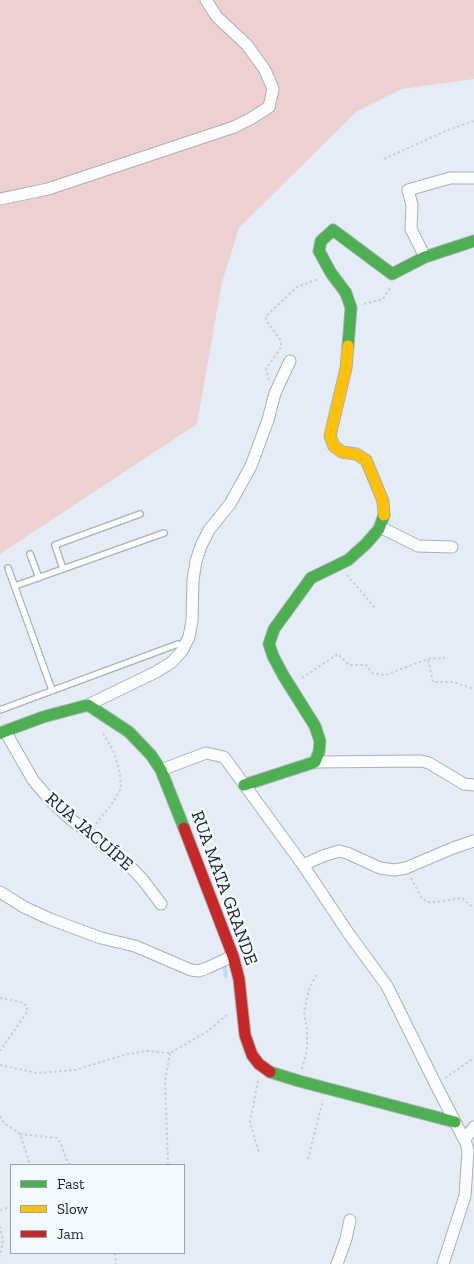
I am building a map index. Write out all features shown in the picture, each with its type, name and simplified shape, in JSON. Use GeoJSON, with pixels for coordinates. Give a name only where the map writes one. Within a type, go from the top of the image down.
{"type":"FeatureCollection","features":[{"type":"Feature","properties":{"kind":"street"},"geometry":{"type":"LineString","coordinates":[[0,199],[48,189],[234,127],[269,107],[273,89],[265,70],[247,46],[217,17],[206,0]]}},
{"type":"Feature","properties":{"kind":"street"},"geometry":{"type":"LineString","coordinates":[[425,257],[411,229],[412,205],[408,190],[450,178],[474,178]]}},
{"type":"Feature","properties":{"kind":"street"},"geometry":{"type":"LineString","coordinates":[[315,762],[320,742],[314,726],[290,687],[273,656],[269,644],[274,629],[310,578],[348,560],[366,544],[380,527],[384,518],[383,501],[366,460],[356,454],[342,452],[334,446],[330,436],[346,368],[351,308],[346,292],[331,273],[319,252],[321,241],[334,230],[392,274],[406,265],[425,257],[474,241]]}},
{"type":"Feature","properties":{"kind":"street"},"geometry":{"type":"LineString","coordinates":[[2,732],[43,717],[88,705],[156,672],[172,662],[182,651],[189,637],[192,621],[193,580],[201,546],[209,530],[230,504],[251,466],[265,429],[275,393],[290,360]]}},
{"type":"Feature","properties":{"kind":"street"},"geometry":{"type":"LineString","coordinates":[[380,527],[418,546],[452,547]]}},
{"type":"Feature","properties":{"kind":"street","name":"RUA MATA GRANDE"},"geometry":{"type":"LineString","coordinates":[[88,705],[129,732],[140,742],[161,770],[233,956],[239,980],[247,1046],[252,1055],[270,1072],[456,1122]]}},
{"type":"Feature","properties":{"kind":"street","name":"RUA JACUÍPE"},"geometry":{"type":"LineString","coordinates":[[2,732],[33,780],[50,801],[126,862],[143,880],[161,904]]}},
{"type":"Feature","properties":{"kind":"street"},"geometry":{"type":"LineString","coordinates":[[161,770],[206,753],[224,757],[303,865],[349,934],[387,986],[465,1139],[468,1151],[470,1192],[443,1264]]}},
{"type":"Feature","properties":{"kind":"street"},"geometry":{"type":"LineString","coordinates":[[244,785],[315,762],[421,761],[429,763],[464,784],[474,786]]}},
{"type":"Feature","properties":{"kind":"street"},"geometry":{"type":"LineString","coordinates":[[303,865],[332,852],[339,852],[347,853],[380,868],[395,870],[406,868],[474,841]]}},
{"type":"Feature","properties":{"kind":"street"},"geometry":{"type":"LineString","coordinates":[[0,892],[24,907],[50,919],[101,938],[134,946],[191,970],[207,968],[233,956]]}},
{"type":"Feature","properties":{"kind":"street"},"geometry":{"type":"LineString","coordinates":[[465,1139],[474,1127]]}},
{"type":"Feature","properties":{"kind":"street"},"geometry":{"type":"LineString","coordinates":[[337,1264],[346,1239],[350,1220]]}},
{"type":"Feature","properties":{"kind":"lane"},"geometry":{"type":"LineString","coordinates":[[63,569],[55,545],[140,514]]}},
{"type":"Feature","properties":{"kind":"lane"},"geometry":{"type":"LineString","coordinates":[[15,586],[164,533]]}},
{"type":"Feature","properties":{"kind":"lane"},"geometry":{"type":"LineString","coordinates":[[30,554],[39,578]]}},
{"type":"Feature","properties":{"kind":"lane"},"geometry":{"type":"LineString","coordinates":[[8,568],[52,690]]}},
{"type":"Feature","properties":{"kind":"lane"},"geometry":{"type":"LineString","coordinates":[[0,710],[178,644]]}},
{"type":"Feature","properties":{"kind":"path"},"geometry":{"type":"LineString","coordinates":[[384,159],[448,130],[474,121]]}},
{"type":"Feature","properties":{"kind":"path"},"geometry":{"type":"LineString","coordinates":[[275,393],[266,369],[281,346],[281,341],[266,320],[266,316],[297,287],[331,273]]}},
{"type":"Feature","properties":{"kind":"path"},"geometry":{"type":"LineString","coordinates":[[351,308],[384,299],[392,284],[392,274]]}},
{"type":"Feature","properties":{"kind":"path"},"geometry":{"type":"LineString","coordinates":[[338,566],[376,609]]}},
{"type":"Feature","properties":{"kind":"path"},"geometry":{"type":"LineString","coordinates":[[290,687],[338,654],[350,665],[366,665],[372,673],[385,674],[428,659],[444,658]]}},
{"type":"Feature","properties":{"kind":"path"},"geometry":{"type":"LineString","coordinates":[[428,659],[434,682],[453,682],[474,689]]}},
{"type":"Feature","properties":{"kind":"path"},"geometry":{"type":"LineString","coordinates":[[88,833],[114,801],[121,788],[120,774],[114,752],[101,728]]}},
{"type":"Feature","properties":{"kind":"path"},"geometry":{"type":"LineString","coordinates":[[406,868],[421,897],[427,902],[462,898],[474,908]]}},
{"type":"Feature","properties":{"kind":"path"},"geometry":{"type":"LineString","coordinates":[[299,1081],[307,1049],[307,1029],[304,1012],[309,989],[317,974]]}},
{"type":"Feature","properties":{"kind":"path"},"geometry":{"type":"LineString","coordinates":[[0,998],[21,1002],[27,1006],[27,1012],[0,1051]]}},
{"type":"Feature","properties":{"kind":"path"},"geometry":{"type":"LineString","coordinates":[[0,1065],[37,1073],[75,1070],[124,1055],[147,1051],[170,1053],[208,1031],[241,1002]]}},
{"type":"Feature","properties":{"kind":"path"},"geometry":{"type":"LineString","coordinates":[[168,1164],[165,1081],[170,1053]]}},
{"type":"Feature","properties":{"kind":"path"},"geometry":{"type":"LineString","coordinates":[[436,1085],[474,1058]]}},
{"type":"Feature","properties":{"kind":"path"},"geometry":{"type":"LineString","coordinates":[[259,1152],[250,1122],[259,1076],[265,1068]]}},
{"type":"Feature","properties":{"kind":"path"},"geometry":{"type":"LineString","coordinates":[[308,1159],[326,1088]]}},
{"type":"Feature","properties":{"kind":"path"},"geometry":{"type":"LineString","coordinates":[[0,1116],[4,1123],[20,1134],[57,1138],[61,1144],[66,1161],[70,1164]]}},
{"type":"Feature","properties":{"kind":"path"},"geometry":{"type":"LineString","coordinates":[[20,1134],[30,1164]]}},
{"type":"Feature","properties":{"kind":"path"},"geometry":{"type":"LineString","coordinates":[[0,1226],[3,1241],[0,1256]]}},
{"type":"Feature","properties":{"kind":"shaded area"},"geometry":{"type":"Polygon","coordinates":[[[0,0],[474,0],[474,79],[402,89],[357,111],[239,228],[222,282],[197,424],[0,554],[0,0]]]}},
{"type":"Feature","properties":{"kind":"waterway"},"geometry":{"type":"LineString","coordinates":[[225,968],[226,976]]}},
{"type":"Feature","properties":{"kind":"traffic: fast"},"geometry":{"type":"LineString","coordinates":[[348,346],[351,308],[346,293],[331,273],[319,251],[321,241],[333,230],[392,274],[425,257],[474,241]]}},
{"type":"Feature","properties":{"kind":"traffic: fast"},"geometry":{"type":"LineString","coordinates":[[244,785],[315,762],[319,752],[320,741],[315,726],[283,675],[269,644],[274,629],[311,578],[348,560],[379,529],[384,515]]}},
{"type":"Feature","properties":{"kind":"traffic: fast"},"geometry":{"type":"LineString","coordinates":[[0,733],[43,717],[88,705],[129,732],[151,755],[161,770],[184,828]]}},
{"type":"Feature","properties":{"kind":"traffic: fast"},"geometry":{"type":"LineString","coordinates":[[270,1072],[455,1122]]}},
{"type":"Feature","properties":{"kind":"traffic: slow"},"geometry":{"type":"LineString","coordinates":[[348,346],[346,368],[330,436],[334,446],[342,452],[356,454],[366,460],[383,501],[384,515]]}},
{"type":"Feature","properties":{"kind":"traffic: jam"},"geometry":{"type":"LineString","coordinates":[[184,828],[233,956],[239,979],[245,1035],[252,1055],[259,1064],[270,1072]]}}]}
